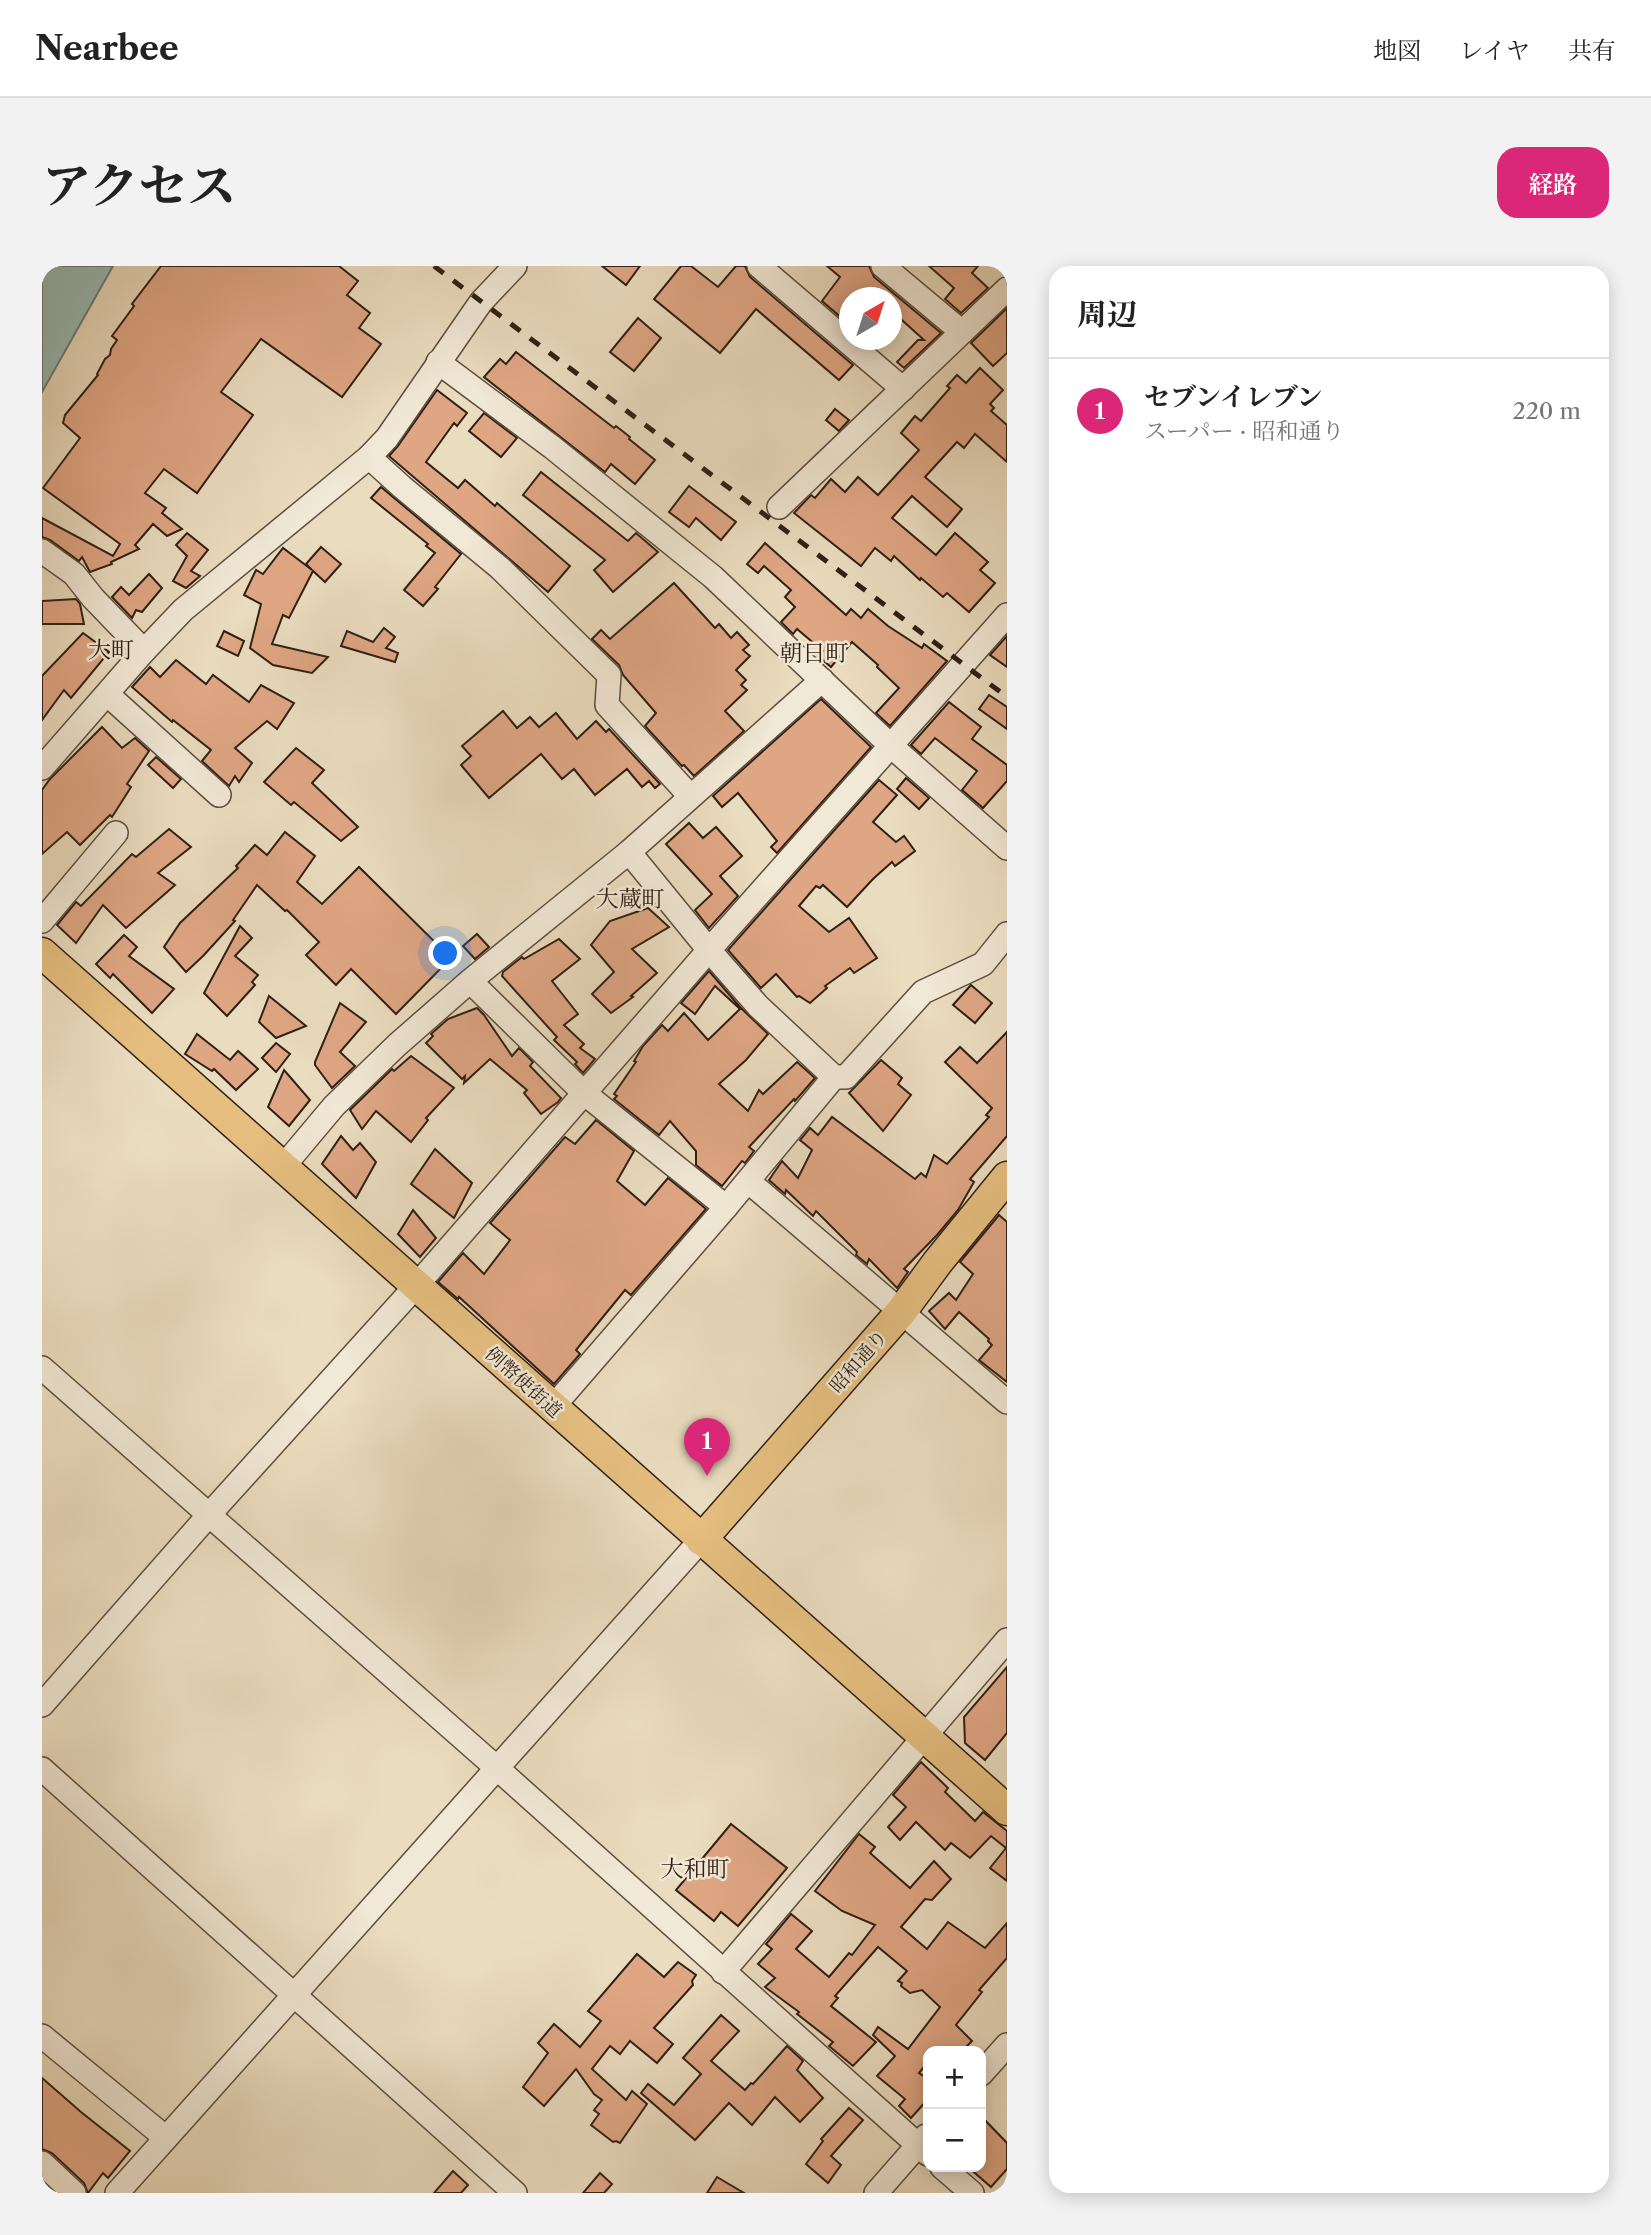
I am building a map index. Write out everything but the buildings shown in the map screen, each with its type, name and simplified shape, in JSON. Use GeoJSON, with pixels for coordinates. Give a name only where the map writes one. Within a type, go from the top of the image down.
{"type":"FeatureCollection","features":[{"type":"Feature","properties":{"kind":"main road","name":"例幣使街道"},"geometry":{"type":"LineString","coordinates":[[42,953],[1007,1810]]}},
{"type":"Feature","properties":{"kind":"main road","name":"昭和通り"},"geometry":{"type":"LineString","coordinates":[[701,1540],[901,1312],[1007,1177]]}},
{"type":"Feature","properties":{"kind":"street"},"geometry":{"type":"LineString","coordinates":[[42,768],[183,610],[369,457],[387,438],[481,302],[516,266]]}},
{"type":"Feature","properties":{"kind":"street"},"geometry":{"type":"LineString","coordinates":[[760,266],[903,389]]}},
{"type":"Feature","properties":{"kind":"street"},"geometry":{"type":"LineString","coordinates":[[883,266],[962,332]]}},
{"type":"Feature","properties":{"kind":"street"},"geometry":{"type":"LineString","coordinates":[[779,507],[1007,289]]}},
{"type":"Feature","properties":{"kind":"street"},"geometry":{"type":"LineString","coordinates":[[438,362],[552,447],[713,578],[891,746],[1007,848]]}},
{"type":"Feature","properties":{"kind":"street"},"geometry":{"type":"LineString","coordinates":[[369,457],[500,568],[608,675],[607,705],[690,796]]}},
{"type":"Feature","properties":{"kind":"street"},"geometry":{"type":"LineString","coordinates":[[42,551],[74,574],[144,651]]}},
{"type":"Feature","properties":{"kind":"street"},"geometry":{"type":"LineString","coordinates":[[42,1705],[416,1286],[709,950],[1007,615]]}},
{"type":"Feature","properties":{"kind":"street"},"geometry":{"type":"LineString","coordinates":[[282,1168],[334,1106],[397,1045],[470,981],[629,852],[822,681]]}},
{"type":"Feature","properties":{"kind":"street"},"geometry":{"type":"LineString","coordinates":[[107,694],[219,795]]}},
{"type":"Feature","properties":{"kind":"street"},"geometry":{"type":"LineString","coordinates":[[42,921],[116,833]]}},
{"type":"Feature","properties":{"kind":"street"},"geometry":{"type":"LineString","coordinates":[[629,852],[758,1006],[834,1077],[846,1077],[923,992],[983,964],[1007,934]]}},
{"type":"Feature","properties":{"kind":"street"},"geometry":{"type":"LineString","coordinates":[[470,981],[584,1093],[726,1207]]}},
{"type":"Feature","properties":{"kind":"street"},"geometry":{"type":"LineString","coordinates":[[552,1408],[834,1077]]}},
{"type":"Feature","properties":{"kind":"street"},"geometry":{"type":"LineString","coordinates":[[748,1181],[1007,1402]]}},
{"type":"Feature","properties":{"kind":"street"},"geometry":{"type":"LineString","coordinates":[[42,1368],[498,1769],[723,1972],[923,2142]]}},
{"type":"Feature","properties":{"kind":"street"},"geometry":{"type":"LineString","coordinates":[[117,2193],[701,1540]]}},
{"type":"Feature","properties":{"kind":"street"},"geometry":{"type":"LineString","coordinates":[[723,1972],[1007,1640]]}},
{"type":"Feature","properties":{"kind":"street"},"geometry":{"type":"LineString","coordinates":[[42,1769],[515,2193]]}},
{"type":"Feature","properties":{"kind":"street"},"geometry":{"type":"LineString","coordinates":[[42,2036],[166,2138]]}},
{"type":"Feature","properties":{"kind":"street"},"geometry":{"type":"LineString","coordinates":[[986,2068],[1007,2045]]}},
{"type":"Feature","properties":{"kind":"street"},"geometry":{"type":"LineString","coordinates":[[876,2193],[923,2146]]}},
{"type":"Feature","properties":{"kind":"street"},"geometry":{"type":"LineString","coordinates":[[42,2163],[75,2193]]}},
{"type":"Feature","properties":{"kind":"street"},"geometry":{"type":"LineString","coordinates":[[948,2172],[972,2193]]}},
{"type":"Feature","properties":{"kind":"water"},"geometry":{"type":"Polygon","coordinates":[[[42,266],[113,266],[42,392],[42,266]]]}},
{"type":"Feature","properties":{"kind":"railway"},"geometry":{"type":"LineString","coordinates":[[434,266],[1007,697]]}},
{"type":"Feature","properties":{"kind":"place","name":"セブンイレブン"},"geometry":{"type":"Point","coordinates":[707,1476]}},
{"type":"Feature","properties":{"kind":"district","name":"大町"},"geometry":{"type":"Point","coordinates":[111,650]}},
{"type":"Feature","properties":{"kind":"district","name":"朝日町"},"geometry":{"type":"Point","coordinates":[814,653]}},
{"type":"Feature","properties":{"kind":"district","name":"大蔵町"},"geometry":{"type":"Point","coordinates":[630,899]}},
{"type":"Feature","properties":{"kind":"district","name":"大和町"},"geometry":{"type":"Point","coordinates":[695,1869]}}]}
